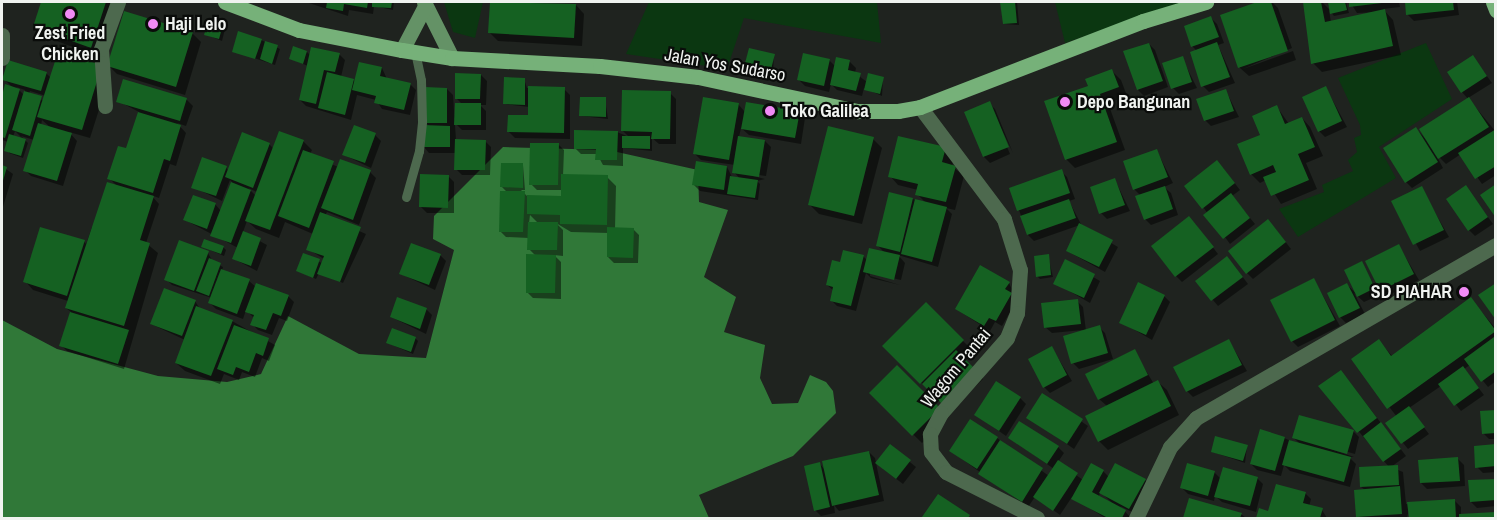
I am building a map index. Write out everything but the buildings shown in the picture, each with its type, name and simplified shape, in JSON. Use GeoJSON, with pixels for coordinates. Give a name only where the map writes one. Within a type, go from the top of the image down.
{"type":"FeatureCollection","features":[{"type":"Feature","properties":{"kind":"main road","name":"Jalan Yos Sudarso"},"geometry":{"type":"LineString","coordinates":[[225,2],[299,30],[408,51],[452,58],[600,66],[698,77],[857,111],[920,107],[1024,64],[1143,21],[1206,2]]}},
{"type":"Feature","properties":{"kind":"main road"},"geometry":{"type":"LineString","coordinates":[[1493,2],[1496,10]]}},
{"type":"Feature","properties":{"kind":"main road"},"geometry":{"type":"LineString","coordinates":[[408,51],[425,4]]}},
{"type":"Feature","properties":{"kind":"main road"},"geometry":{"type":"LineString","coordinates":[[425,4],[452,58]]}},
{"type":"Feature","properties":{"kind":"street"},"geometry":{"type":"LineString","coordinates":[[105,106],[101,49],[118,2]]}},
{"type":"Feature","properties":{"kind":"street"},"geometry":{"type":"LineString","coordinates":[[2,35],[2,58]]}},
{"type":"Feature","properties":{"kind":"street","name":"Wagom Pantai"},"geometry":{"type":"LineString","coordinates":[[920,107],[986,191],[1012,234],[1017,255],[1017,313],[1007,338],[941,413],[930,434],[931,452],[946,472],[1037,519]]}},
{"type":"Feature","properties":{"kind":"street"},"geometry":{"type":"LineString","coordinates":[[1136,519],[1170,447],[1196,418],[1496,245]]}},
{"type":"Feature","properties":{"kind":"lane"},"geometry":{"type":"LineString","coordinates":[[406,197],[419,151],[422,121],[422,80],[408,51]]}},
{"type":"Feature","properties":{"kind":"shaded area"},"geometry":{"type":"Polygon","coordinates":[[[444,2],[483,2],[475,38],[453,32],[444,2]]]}},
{"type":"Feature","properties":{"kind":"shaded area"},"geometry":{"type":"Polygon","coordinates":[[[649,2],[877,2],[881,43],[744,18],[727,69],[626,54],[649,2]]]}},
{"type":"Feature","properties":{"kind":"shaded area"},"geometry":{"type":"Polygon","coordinates":[[[1055,2],[1183,2],[1065,43],[1055,2]]]}},
{"type":"Feature","properties":{"kind":"shaded area"},"geometry":{"type":"Polygon","coordinates":[[[1426,43],[1452,99],[1379,147],[1396,178],[1298,237],[1279,209],[1324,192],[1322,185],[1353,171],[1348,160],[1357,152],[1354,138],[1361,135],[1360,125],[1338,78],[1426,43]]]}},
{"type":"Feature","properties":{"kind":"shaded area"},"geometry":{"type":"Polygon","coordinates":[[[503,147],[608,150],[698,170],[699,202],[728,210],[704,277],[736,297],[724,332],[765,345],[760,378],[772,404],[798,403],[810,375],[826,382],[833,391],[836,413],[793,456],[699,495],[709,518],[2,518],[2,320],[57,349],[158,376],[227,382],[261,374],[288,316],[359,354],[426,358],[454,250],[433,239],[434,216],[503,147]]]}},
{"type":"Feature","properties":{"kind":"place","name":"Zest Fried Chicken"},"geometry":{"type":"Point","coordinates":[70,14]}},
{"type":"Feature","properties":{"kind":"place","name":"Haji Lelo"},"geometry":{"type":"Point","coordinates":[153,24]}},
{"type":"Feature","properties":{"kind":"place","name":"Depo Bangunan"},"geometry":{"type":"Point","coordinates":[1065,102]}},
{"type":"Feature","properties":{"kind":"place","name":"Toko Galilea"},"geometry":{"type":"Point","coordinates":[770,111]}},
{"type":"Feature","properties":{"kind":"place","name":"SD PIAHAR"},"geometry":{"type":"Point","coordinates":[1464,292]}}]}
